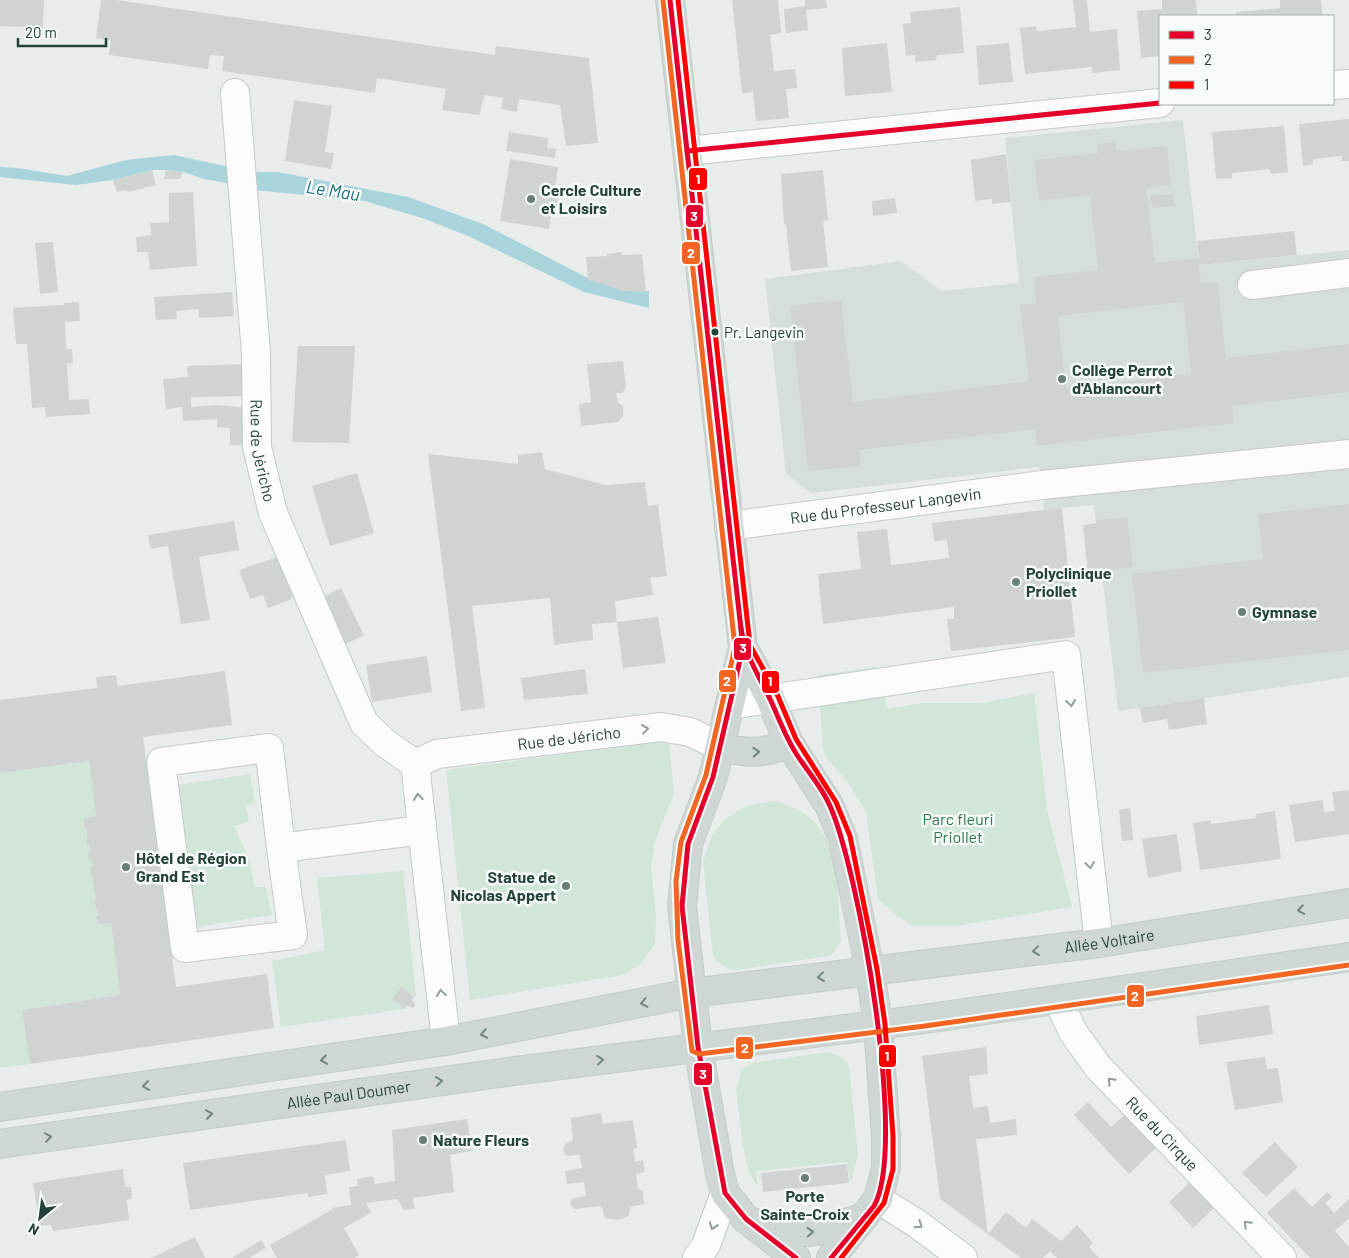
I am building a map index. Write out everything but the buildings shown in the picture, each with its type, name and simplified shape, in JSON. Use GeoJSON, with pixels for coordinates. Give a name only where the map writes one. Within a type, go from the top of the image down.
{"type":"FeatureCollection","features":[{"type":"Feature","properties":{"kind":"main road"},"geometry":{"type":"LineString","coordinates":[[670,0],[743,647],[713,776],[690,836],[682,906],[698,1047],[725,1193],[746,1219],[796,1258]]}},
{"type":"Feature","properties":{"kind":"main road"},"geometry":{"type":"LineString","coordinates":[[743,647],[770,698],[789,743],[829,805],[843,839],[870,970],[878,1025],[886,1168],[871,1208],[831,1258]]}},
{"type":"Feature","properties":{"kind":"main road"},"geometry":{"type":"LineString","coordinates":[[721,747],[756,754],[774,750],[789,743]]}},
{"type":"Feature","properties":{"kind":"main road","name":"Allée Voltaire"},"geometry":{"type":"LineString","coordinates":[[691,993],[1099,943],[1349,903]]}},
{"type":"Feature","properties":{"kind":"main road"},"geometry":{"type":"LineString","coordinates":[[878,1025],[1348,958]]}},
{"type":"Feature","properties":{"kind":"main road"},"geometry":{"type":"LineString","coordinates":[[0,1107],[446,1041],[691,993]]}},
{"type":"Feature","properties":{"kind":"main road","name":"Allée Paul Doumer"},"geometry":{"type":"LineString","coordinates":[[0,1144],[507,1072],[878,1025]]}},
{"type":"Feature","properties":{"kind":"main road"},"geometry":{"type":"LineString","coordinates":[[746,1219],[791,1233],[817,1233],[871,1208]]}},
{"type":"Feature","properties":{"kind":"street"},"geometry":{"type":"LineString","coordinates":[[1334,85],[1349,84]]}},
{"type":"Feature","properties":{"kind":"street","name":"Rue de Jéricho"},"geometry":{"type":"LineString","coordinates":[[236,93],[256,352],[257,447],[273,513],[364,723],[385,743],[415,764],[437,754],[661,727],[690,732],[721,747]]}},
{"type":"Feature","properties":{"kind":"street"},"geometry":{"type":"LineString","coordinates":[[687,151],[1159,103]]}},
{"type":"Feature","properties":{"kind":"street"},"geometry":{"type":"LineString","coordinates":[[1252,285],[1349,273]]}},
{"type":"Feature","properties":{"kind":"street","name":"Rue du Professeur Langevin"},"geometry":{"type":"LineString","coordinates":[[729,526],[1042,486],[1349,454]]}},
{"type":"Feature","properties":{"kind":"street"},"geometry":{"type":"LineString","coordinates":[[730,705],[1066,655],[1099,943]]}},
{"type":"Feature","properties":{"kind":"street"},"geometry":{"type":"LineString","coordinates":[[269,748],[281,848],[293,935],[184,948],[161,762],[269,748]]}},
{"type":"Feature","properties":{"kind":"street"},"geometry":{"type":"LineString","coordinates":[[415,764],[446,1041]]}},
{"type":"Feature","properties":{"kind":"street"},"geometry":{"type":"LineString","coordinates":[[281,848],[422,830]]}},
{"type":"Feature","properties":{"kind":"street","name":"Rue du Cirque"},"geometry":{"type":"LineString","coordinates":[[1058,1000],[1073,1032],[1098,1067],[1282,1258]]}},
{"type":"Feature","properties":{"kind":"street"},"geometry":{"type":"LineString","coordinates":[[697,1258],[706,1245],[725,1193]]}},
{"type":"Feature","properties":{"kind":"street"},"geometry":{"type":"LineString","coordinates":[[871,1208],[916,1223],[963,1258]]}},
{"type":"Feature","properties":{"kind":"shaded area","name":"Collège Perrot d'Ablancourt"},"geometry":{"type":"Polygon","coordinates":[[[1183,120],[1199,265],[1349,250],[1349,677],[1118,711],[1094,505],[1044,510],[1039,467],[811,493],[786,474],[765,279],[901,261],[942,291],[1019,283],[1005,138],[1183,120]]]}},
{"type":"Feature","properties":{"kind":"green space","name":"Parc fleuri Priollet"},"geometry":{"type":"Polygon","coordinates":[[[876,667],[888,709],[921,703],[981,703],[1034,693],[1047,810],[1072,907],[956,926],[913,926],[896,915],[878,899],[866,812],[848,783],[826,757],[823,748],[818,675],[876,667]]]}},
{"type":"Feature","properties":{"kind":"green space"},"geometry":{"type":"Polygon","coordinates":[[[656,742],[669,744],[674,793],[655,842],[651,867],[656,916],[655,943],[642,963],[623,975],[470,1000],[446,770],[656,742]]]}},
{"type":"Feature","properties":{"kind":"green space"},"geometry":{"type":"Polygon","coordinates":[[[89,761],[96,816],[83,818],[86,827],[87,844],[89,844],[89,859],[91,859],[92,867],[90,868],[98,916],[96,917],[97,925],[111,923],[120,995],[22,1010],[30,1064],[0,1068],[0,773],[89,761]]]}},
{"type":"Feature","properties":{"kind":"green space"},"geometry":{"type":"Polygon","coordinates":[[[250,774],[255,804],[246,805],[249,822],[234,826],[249,858],[255,887],[266,887],[272,915],[192,928],[172,786],[250,774]]]}},
{"type":"Feature","properties":{"kind":"green space"},"geometry":{"type":"Polygon","coordinates":[[[774,801],[797,809],[814,821],[825,837],[832,855],[836,875],[841,940],[835,952],[829,956],[736,970],[720,964],[713,956],[703,862],[712,835],[724,820],[745,806],[774,801]]]}},
{"type":"Feature","properties":{"kind":"green space"},"geometry":{"type":"Polygon","coordinates":[[[403,871],[416,997],[393,999],[405,1009],[281,1027],[272,961],[325,950],[317,878],[403,871]]]}},
{"type":"Feature","properties":{"kind":"green space"},"geometry":{"type":"Polygon","coordinates":[[[829,1052],[844,1058],[849,1067],[858,1155],[852,1179],[850,1182],[847,1162],[756,1171],[758,1187],[749,1173],[743,1147],[736,1089],[742,1069],[752,1063],[829,1052]]]}},
{"type":"Feature","properties":{"kind":"water","name":"Le Mau"},"geometry":{"type":"Polygon","coordinates":[[[174,155],[252,172],[278,172],[408,197],[483,224],[588,278],[627,291],[649,291],[649,308],[584,292],[468,236],[425,219],[365,201],[254,190],[253,188],[204,179],[183,172],[166,170],[152,170],[113,180],[76,185],[0,177],[0,167],[67,176],[126,160],[174,155]]]}},
{"type":"Feature","properties":{"kind":"transit line","name":"3"},"geometry":{"type":"LineString","coordinates":[[670,0],[743,647],[713,777],[688,844],[682,906],[698,1047],[725,1193],[746,1219],[796,1258]]}},
{"type":"Feature","properties":{"kind":"transit line","name":"1"},"geometry":{"type":"LineString","coordinates":[[678,0],[750,645],[777,694],[796,739],[836,802],[850,836],[877,969],[885,1024],[893,1136],[893,1169],[884,1203],[841,1258]]}},
{"type":"Feature","properties":{"kind":"transit line","name":"2"},"geometry":{"type":"LineString","coordinates":[[663,1],[735,647],[706,775],[681,842],[676,881],[678,940],[692,1051],[699,1054],[925,1026],[1349,965]]}},
{"type":"Feature","properties":{"kind":"transit line","name":"3"},"geometry":{"type":"LineString","coordinates":[[687,151],[1159,103]]}},
{"type":"Feature","properties":{"kind":"transit line","name":"3"},"geometry":{"type":"LineString","coordinates":[[741,628],[749,656],[786,735],[797,755],[823,792],[842,839],[866,945],[876,1008],[883,1070],[886,1127],[883,1174],[874,1206],[831,1258]]}},
{"type":"Feature","properties":{"kind":"place","name":"Cercle Culture et Loisirs"},"geometry":{"type":"Point","coordinates":[531,199]}},
{"type":"Feature","properties":{"kind":"place","name":"Pr. Langevin"},"geometry":{"type":"Point","coordinates":[715,332]}},
{"type":"Feature","properties":{"kind":"place","name":"Collège Perrot d'Ablancourt"},"geometry":{"type":"Point","coordinates":[1062,379]}},
{"type":"Feature","properties":{"kind":"place","name":"Polyclinique Priollet"},"geometry":{"type":"Point","coordinates":[1016,582]}},
{"type":"Feature","properties":{"kind":"place","name":"Gymnase"},"geometry":{"type":"Point","coordinates":[1242,612]}},
{"type":"Feature","properties":{"kind":"place","name":"Hôtel de Région Grand Est"},"geometry":{"type":"Point","coordinates":[126,867]}},
{"type":"Feature","properties":{"kind":"place","name":"Statue de Nicolas Appert"},"geometry":{"type":"Point","coordinates":[566,886]}},
{"type":"Feature","properties":{"kind":"place","name":"Nature Fleurs"},"geometry":{"type":"Point","coordinates":[423,1140]}},
{"type":"Feature","properties":{"kind":"place","name":"Porte Sainte-Croix"},"geometry":{"type":"Point","coordinates":[805,1178]}}]}
